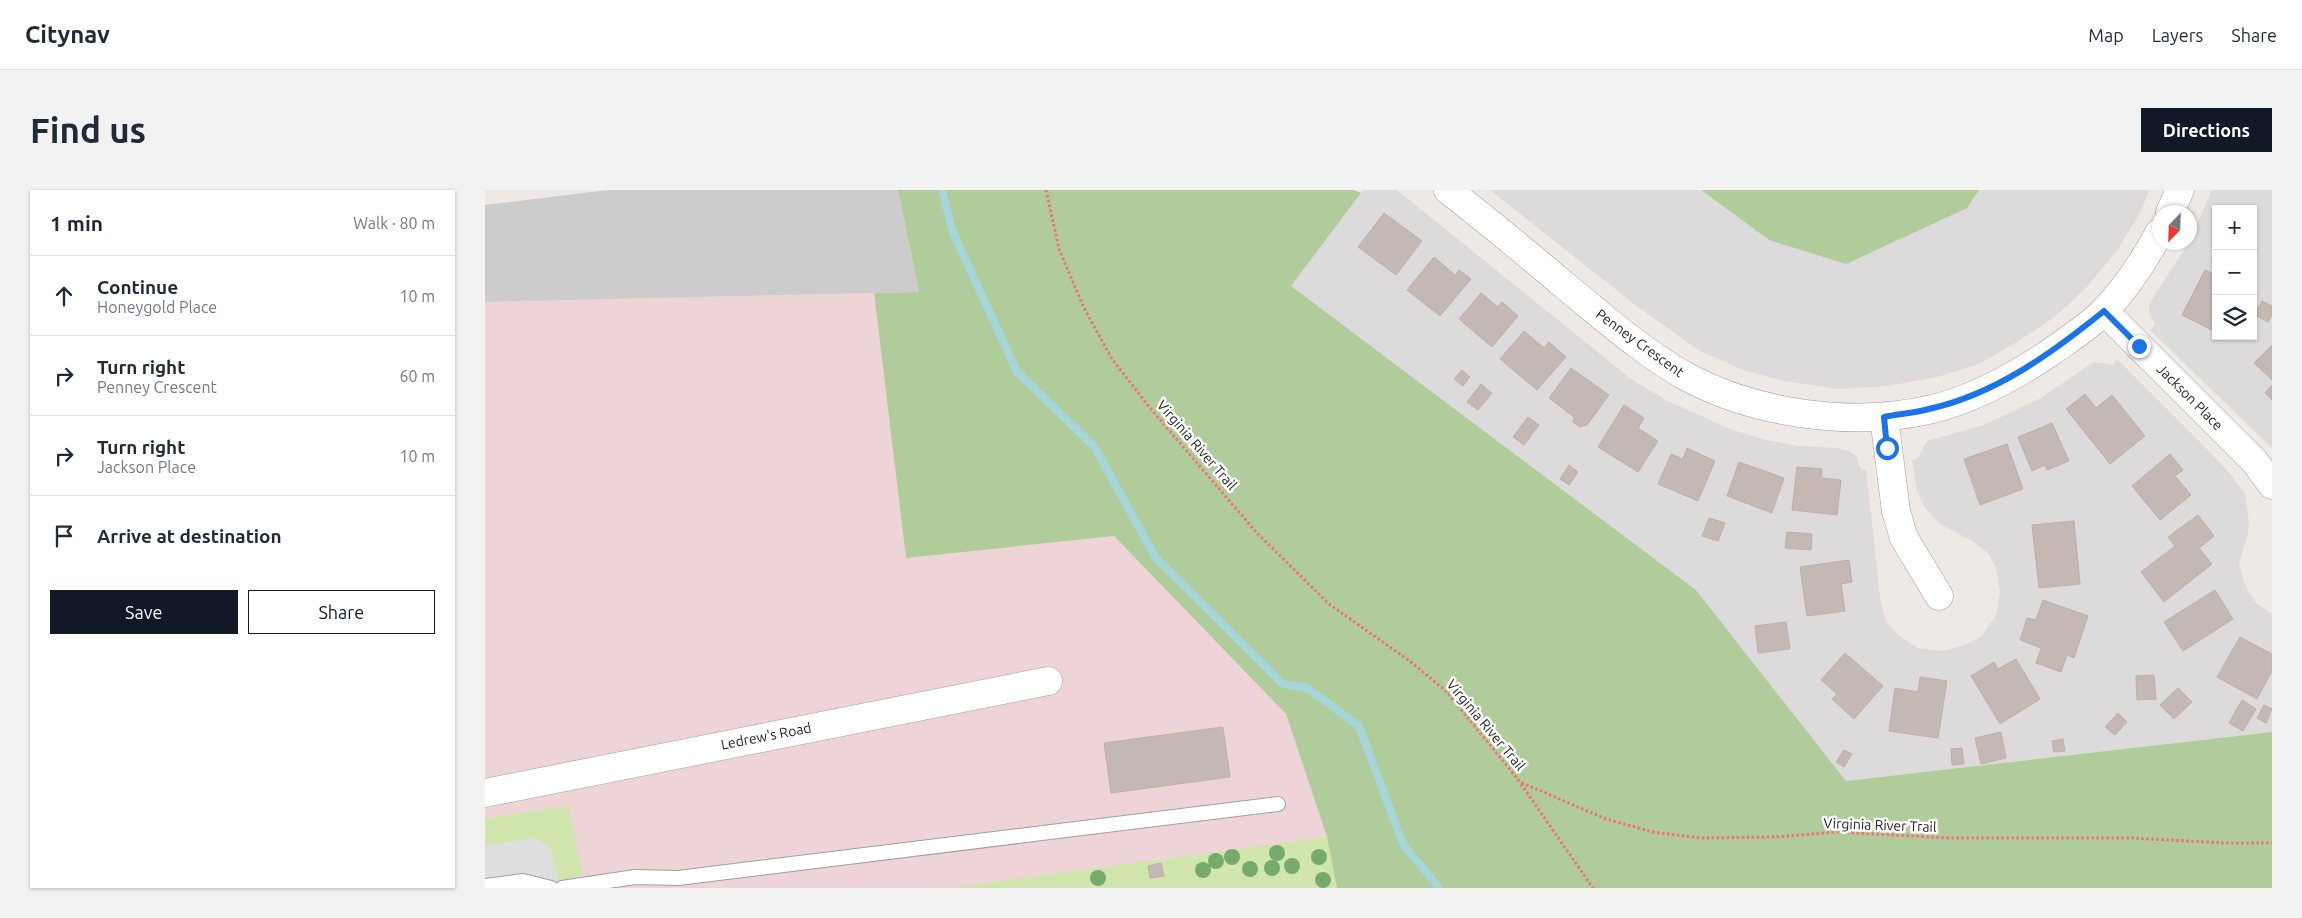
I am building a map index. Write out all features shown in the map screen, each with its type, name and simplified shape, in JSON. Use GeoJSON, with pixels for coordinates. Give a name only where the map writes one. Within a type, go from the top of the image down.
{"type":"FeatureCollection","features":[{"type":"Feature","properties":{"kind":"street","name":"Penney Crescent"},"geometry":{"type":"LineString","coordinates":[[1448,190],[1609,322],[1648,352],[1688,377],[1735,396],[1782,410],[1824,416],[1884,417],[1929,410],[1979,392],[2011,377],[2040,359],[2104,311],[2138,271],[2152,246]]}},
{"type":"Feature","properties":{"kind":"street"},"geometry":{"type":"LineString","coordinates":[[2173,205],[2179,190]]}},
{"type":"Feature","properties":{"kind":"street","name":"Jackson Place"},"geometry":{"type":"LineString","coordinates":[[2104,311],[2255,462],[2272,485]]}},
{"type":"Feature","properties":{"kind":"street"},"geometry":{"type":"LineString","coordinates":[[1884,417],[1896,511],[1904,538],[1939,596]]}},
{"type":"Feature","properties":{"kind":"street","name":"Ledrew's Road"},"geometry":{"type":"LineString","coordinates":[[485,792],[1048,681]]}},
{"type":"Feature","properties":{"kind":"lane"},"geometry":{"type":"LineString","coordinates":[[562,888],[635,876],[678,878],[1278,804]]}},
{"type":"Feature","properties":{"kind":"lane"},"geometry":{"type":"LineString","coordinates":[[485,886],[523,881],[551,888]]}},
{"type":"Feature","properties":{"kind":"path","name":"Virginia River Trail"},"geometry":{"type":"LineString","coordinates":[[1046,190],[1059,249],[1084,308],[1112,359],[1150,408],[1255,532],[1329,604],[1411,662],[1446,691],[1520,782],[1606,819],[1653,832],[1700,838],[1775,838],[1837,832],[1960,839],[2132,838],[2226,843],[2272,843]]}},
{"type":"Feature","properties":{"kind":"path"},"geometry":{"type":"LineString","coordinates":[[1520,782],[1593,888]]}},
{"type":"Feature","properties":{"kind":"shaded area"},"geometry":{"type":"Polygon","coordinates":[[[608,190],[898,190],[919,292],[485,302],[485,205],[608,190]]]}},
{"type":"Feature","properties":{"kind":"shaded area"},"geometry":{"type":"Polygon","coordinates":[[[1363,190],[1397,190],[1631,379],[1668,401],[1730,429],[1766,440],[1799,446],[1836,448],[1849,451],[1856,456],[1862,471],[1866,469],[1881,605],[1887,623],[1899,636],[1918,648],[1943,651],[1965,645],[1982,636],[1996,615],[2000,592],[1996,568],[1988,553],[1974,542],[1940,524],[1925,508],[1917,491],[1912,460],[1918,458],[1927,441],[1984,425],[2039,399],[2094,362],[2113,365],[2117,359],[2204,446],[2231,475],[2245,494],[2249,521],[2248,534],[2239,562],[2247,589],[2256,603],[2272,614],[2272,732],[1846,781],[1696,590],[1291,286],[1363,190]]]}},
{"type":"Feature","properties":{"kind":"shaded area"},"geometry":{"type":"Polygon","coordinates":[[[1490,190],[1701,190],[1769,240],[1967,208],[1979,190],[2149,190],[2142,209],[2117,251],[2084,290],[2052,319],[2015,343],[1979,364],[1937,377],[1888,386],[1837,389],[1784,381],[1743,370],[1700,351],[1634,304],[1490,190]]]}},
{"type":"Feature","properties":{"kind":"shaded area"},"geometry":{"type":"Polygon","coordinates":[[[2212,190],[2272,190],[2272,448],[2150,330],[2155,324],[2149,312],[2149,304],[2184,250],[2197,250],[2197,224],[2212,190]]]}},
{"type":"Feature","properties":{"kind":"shaded area"},"geometry":{"type":"Polygon","coordinates":[[[874,293],[906,557],[1114,536],[1286,714],[1327,837],[1337,888],[485,888],[485,302],[874,293]]]}},
{"type":"Feature","properties":{"kind":"shaded area"},"geometry":{"type":"Polygon","coordinates":[[[535,838],[551,849],[560,888],[485,888],[485,846],[535,838]]]}},
{"type":"Feature","properties":{"kind":"green space"},"geometry":{"type":"Polygon","coordinates":[[[898,190],[1354,190],[1361,193],[1291,286],[1696,590],[1846,781],[2272,732],[2272,888],[1337,888],[1327,837],[1286,714],[1114,536],[906,558],[874,293],[919,292],[898,190]]]}},
{"type":"Feature","properties":{"kind":"green space"},"geometry":{"type":"Polygon","coordinates":[[[1701,190],[1979,190],[1967,208],[1846,264],[1769,240],[1701,190]]]}},
{"type":"Feature","properties":{"kind":"green space"},"geometry":{"type":"Polygon","coordinates":[[[568,805],[583,875],[567,881],[558,880],[551,849],[535,838],[485,846],[485,819],[568,805]]]}},
{"type":"Feature","properties":{"kind":"green space"},"geometry":{"type":"Polygon","coordinates":[[[1327,837],[1337,888],[950,888],[1327,837]]]}},
{"type":"Feature","properties":{"kind":"building"},"geometry":{"type":"Polygon","coordinates":[[[1384,213],[1422,241],[1396,275],[1358,247],[1384,213]]]}},
{"type":"Feature","properties":{"kind":"building"},"geometry":{"type":"Polygon","coordinates":[[[1434,257],[1455,275],[1459,270],[1471,279],[1440,316],[1407,290],[1434,257]]]}},
{"type":"Feature","properties":{"kind":"building"},"geometry":{"type":"Polygon","coordinates":[[[2205,270],[2212,273],[2212,330],[2182,315],[2205,270]]]}},
{"type":"Feature","properties":{"kind":"building"},"geometry":{"type":"Polygon","coordinates":[[[1481,293],[1498,307],[1502,302],[1518,316],[1492,347],[1459,319],[1481,293]]]}},
{"type":"Feature","properties":{"kind":"building"},"geometry":{"type":"Polygon","coordinates":[[[2262,301],[2272,306],[2272,315],[2268,322],[2257,316],[2257,311],[2262,301]]]}},
{"type":"Feature","properties":{"kind":"building"},"geometry":{"type":"Polygon","coordinates":[[[1524,331],[1544,348],[1549,342],[1566,357],[1537,390],[1500,359],[1524,331]]]}},
{"type":"Feature","properties":{"kind":"building"},"geometry":{"type":"Polygon","coordinates":[[[2272,345],[2272,380],[2254,363],[2272,345]]]}},
{"type":"Feature","properties":{"kind":"building"},"geometry":{"type":"Polygon","coordinates":[[[1571,368],[1609,395],[1587,425],[1580,427],[1573,422],[1574,417],[1549,398],[1571,368]]]}},
{"type":"Feature","properties":{"kind":"building"},"geometry":{"type":"Polygon","coordinates":[[[1462,370],[1470,377],[1463,386],[1454,379],[1462,370]]]}},
{"type":"Feature","properties":{"kind":"building"},"geometry":{"type":"Polygon","coordinates":[[[1481,384],[1492,393],[1478,410],[1467,402],[1481,384]]]}},
{"type":"Feature","properties":{"kind":"building"},"geometry":{"type":"Polygon","coordinates":[[[2272,385],[2272,400],[2265,393],[2272,385]]]}},
{"type":"Feature","properties":{"kind":"building"},"geometry":{"type":"Polygon","coordinates":[[[2085,394],[2096,408],[2112,395],[2145,436],[2110,464],[2066,409],[2085,394]]]}},
{"type":"Feature","properties":{"kind":"building"},"geometry":{"type":"Polygon","coordinates":[[[1624,405],[1644,418],[1638,428],[1658,441],[1638,472],[1598,447],[1624,405]]]}},
{"type":"Feature","properties":{"kind":"building"},"geometry":{"type":"Polygon","coordinates":[[[1528,417],[1539,425],[1524,445],[1513,437],[1528,417]]]}},
{"type":"Feature","properties":{"kind":"building"},"geometry":{"type":"Polygon","coordinates":[[[2052,423],[2069,461],[2047,470],[2045,465],[2032,471],[2018,437],[2052,423]]]}},
{"type":"Feature","properties":{"kind":"building"},"geometry":{"type":"Polygon","coordinates":[[[2007,444],[2023,489],[1980,505],[1964,459],[2007,444]]]}},
{"type":"Feature","properties":{"kind":"building"},"geometry":{"type":"Polygon","coordinates":[[[1687,448],[1715,461],[1698,501],[1658,484],[1671,454],[1683,459],[1687,448]]]}},
{"type":"Feature","properties":{"kind":"building"},"geometry":{"type":"Polygon","coordinates":[[[2170,454],[2183,470],[2175,476],[2191,495],[2160,520],[2132,486],[2170,454]]]}},
{"type":"Feature","properties":{"kind":"building"},"geometry":{"type":"Polygon","coordinates":[[[1739,462],[1784,478],[1772,513],[1727,496],[1739,462]]]}},
{"type":"Feature","properties":{"kind":"building"},"geometry":{"type":"Polygon","coordinates":[[[1569,465],[1578,472],[1569,485],[1560,479],[1569,465]]]}},
{"type":"Feature","properties":{"kind":"building"},"geometry":{"type":"Polygon","coordinates":[[[1797,467],[1822,469],[1821,478],[1841,480],[1837,515],[1792,510],[1797,467]]]}},
{"type":"Feature","properties":{"kind":"building"},"geometry":{"type":"Polygon","coordinates":[[[2198,515],[2214,536],[2199,548],[2212,564],[2164,602],[2141,572],[2175,546],[2168,537],[2198,515]]]}},
{"type":"Feature","properties":{"kind":"building"},"geometry":{"type":"Polygon","coordinates":[[[1709,518],[1725,523],[1718,541],[1702,536],[1709,518]]]}},
{"type":"Feature","properties":{"kind":"building"},"geometry":{"type":"Polygon","coordinates":[[[2074,521],[2080,584],[2039,588],[2032,525],[2074,521]]]}},
{"type":"Feature","properties":{"kind":"building"},"geometry":{"type":"Polygon","coordinates":[[[1787,532],[1812,534],[1811,550],[1785,548],[1787,532]]]}},
{"type":"Feature","properties":{"kind":"building"},"geometry":{"type":"Polygon","coordinates":[[[1849,560],[1852,582],[1841,584],[1845,611],[1807,616],[1800,567],[1849,560]]]}},
{"type":"Feature","properties":{"kind":"building"},"geometry":{"type":"Polygon","coordinates":[[[2215,590],[2233,619],[2183,651],[2164,622],[2215,590]]]}},
{"type":"Feature","properties":{"kind":"building"},"geometry":{"type":"Polygon","coordinates":[[[2043,600],[2088,616],[2074,658],[2067,655],[2061,672],[2036,663],[2041,648],[2020,640],[2027,618],[2036,620],[2043,600]]]}},
{"type":"Feature","properties":{"kind":"building"},"geometry":{"type":"Polygon","coordinates":[[[1786,622],[1790,649],[1758,653],[1755,626],[1786,622]]]}},
{"type":"Feature","properties":{"kind":"building"},"geometry":{"type":"Polygon","coordinates":[[[2240,637],[2272,654],[2272,671],[2257,699],[2217,677],[2240,637]]]}},
{"type":"Feature","properties":{"kind":"building"},"geometry":{"type":"Polygon","coordinates":[[[1845,653],[1883,686],[1854,719],[1832,699],[1837,694],[1821,680],[1845,653]]]}},
{"type":"Feature","properties":{"kind":"building"},"geometry":{"type":"Polygon","coordinates":[[[2016,659],[2040,699],[2000,724],[1971,676],[1994,662],[1998,669],[2016,659]]]}},
{"type":"Feature","properties":{"kind":"building"},"geometry":{"type":"Polygon","coordinates":[[[2154,675],[2156,699],[2137,700],[2136,676],[2154,675]]]}},
{"type":"Feature","properties":{"kind":"building"},"geometry":{"type":"Polygon","coordinates":[[[1920,677],[1947,681],[1938,738],[1889,731],[1895,688],[1918,692],[1920,677]]]}},
{"type":"Feature","properties":{"kind":"building"},"geometry":{"type":"Polygon","coordinates":[[[2178,688],[2192,702],[2174,719],[2160,705],[2178,688]]]}},
{"type":"Feature","properties":{"kind":"building"},"geometry":{"type":"Polygon","coordinates":[[[2242,700],[2256,709],[2243,731],[2229,723],[2242,700]]]}},
{"type":"Feature","properties":{"kind":"building"},"geometry":{"type":"Polygon","coordinates":[[[2264,705],[2272,709],[2266,723],[2257,718],[2264,705]]]}},
{"type":"Feature","properties":{"kind":"building"},"geometry":{"type":"Polygon","coordinates":[[[2118,713],[2127,722],[2115,735],[2105,727],[2118,713]]]}},
{"type":"Feature","properties":{"kind":"building"},"geometry":{"type":"Polygon","coordinates":[[[1223,727],[1230,777],[1111,793],[1104,743],[1223,727]]]}},
{"type":"Feature","properties":{"kind":"building"},"geometry":{"type":"Polygon","coordinates":[[[2001,732],[2006,758],[1981,764],[1975,738],[2001,732]]]}},
{"type":"Feature","properties":{"kind":"building"},"geometry":{"type":"Polygon","coordinates":[[[2063,739],[2065,751],[2054,752],[2052,741],[2063,739]]]}},
{"type":"Feature","properties":{"kind":"building"},"geometry":{"type":"Polygon","coordinates":[[[1962,748],[1964,764],[1952,765],[1951,749],[1962,748]]]}},
{"type":"Feature","properties":{"kind":"building"},"geometry":{"type":"Polygon","coordinates":[[[1844,750],[1852,754],[1844,767],[1836,762],[1844,750]]]}},
{"type":"Feature","properties":{"kind":"building"},"geometry":{"type":"Polygon","coordinates":[[[1161,863],[1164,876],[1150,878],[1148,866],[1161,863]]]}},
{"type":"Feature","properties":{"kind":"waterway"},"geometry":{"type":"LineString","coordinates":[[942,190],[952,230],[1017,372],[1094,446],[1156,558],[1283,684],[1307,688],[1359,726],[1403,844],[1439,888]]}},
{"type":"Feature","properties":{"kind":"route"},"geometry":{"type":"LineString","coordinates":[[1887,448],[1884,417],[1929,410],[1971,396],[2011,377],[2070,338],[2104,311],[2139,346]]}}]}
